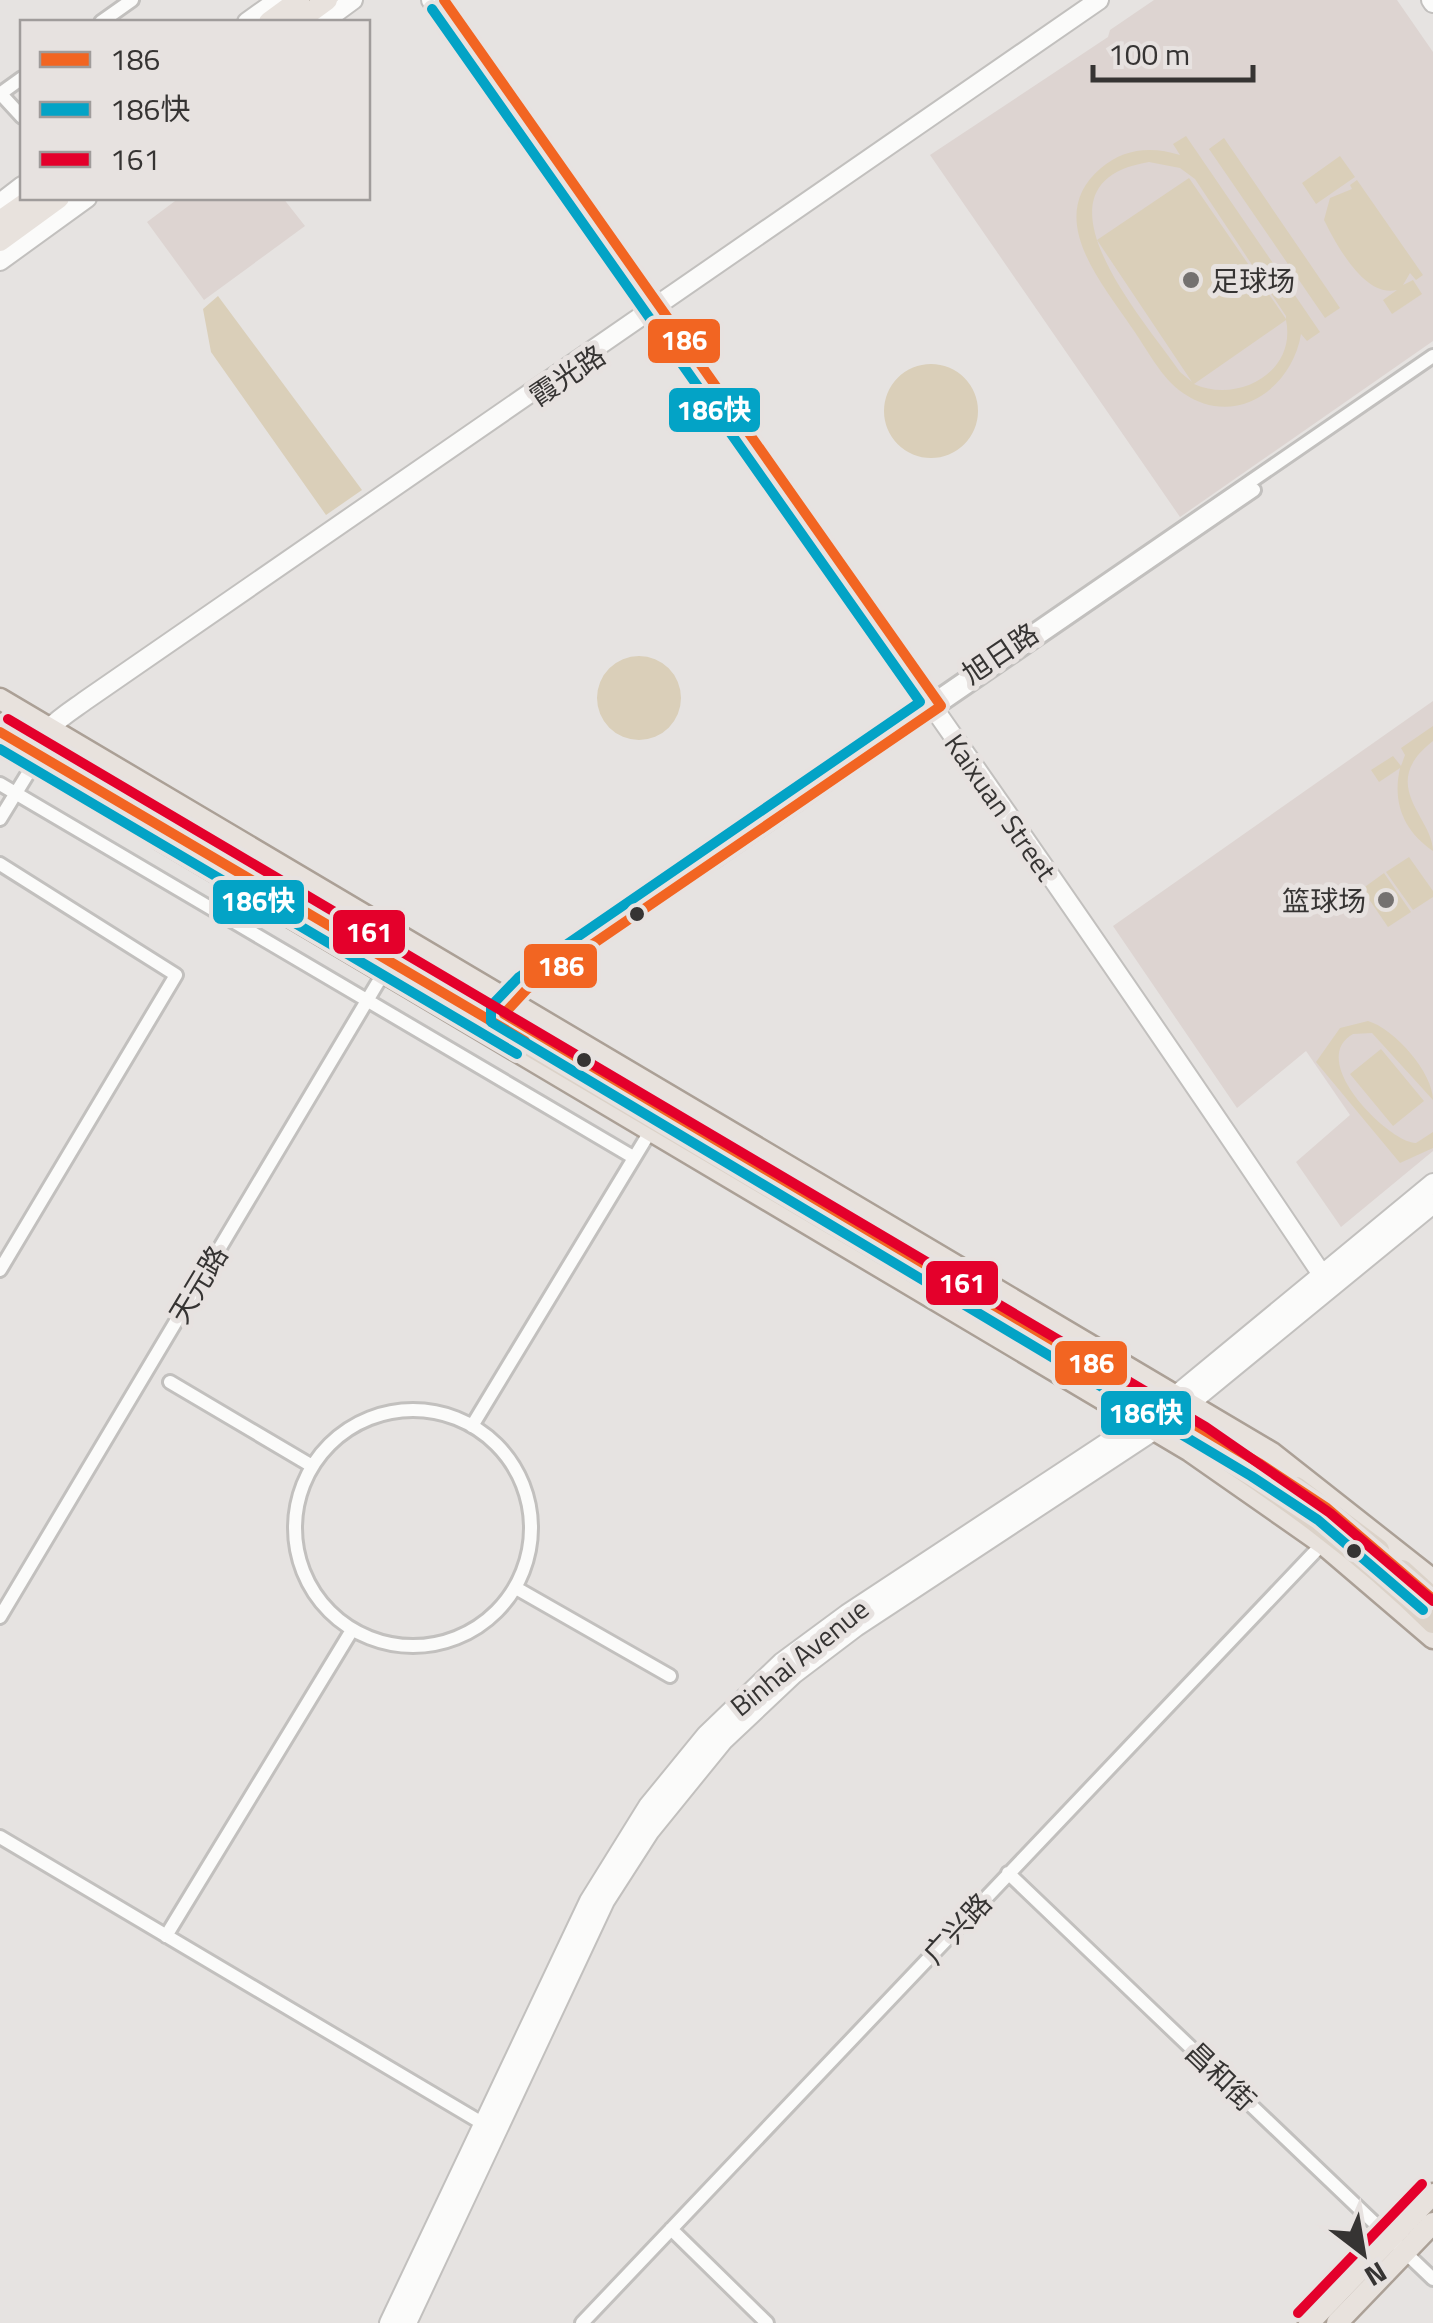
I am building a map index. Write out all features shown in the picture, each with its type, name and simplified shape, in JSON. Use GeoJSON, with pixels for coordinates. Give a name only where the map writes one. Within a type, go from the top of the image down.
{"type":"FeatureCollection","features":[{"type":"Feature","properties":{"kind":"highway"},"geometry":{"type":"LineString","coordinates":[[0,716],[389,962],[497,1017],[1327,1508],[1433,1599]]}},
{"type":"Feature","properties":{"kind":"highway"},"geometry":{"type":"LineString","coordinates":[[0,732],[43,745]]}},
{"type":"Feature","properties":{"kind":"highway"},"geometry":{"type":"LineString","coordinates":[[1166,1413],[1258,1479],[1433,1622]]}},
{"type":"Feature","properties":{"kind":"main road"},"geometry":{"type":"LineString","coordinates":[[272,20],[299,0]]}},
{"type":"Feature","properties":{"kind":"main road"},"geometry":{"type":"LineString","coordinates":[[300,20],[328,0]]}},
{"type":"Feature","properties":{"kind":"main road"},"geometry":{"type":"LineString","coordinates":[[0,222],[30,200]]}},
{"type":"Feature","properties":{"kind":"main road"},"geometry":{"type":"LineString","coordinates":[[0,241],[56,200]]}},
{"type":"Feature","properties":{"kind":"main road"},"geometry":{"type":"LineString","coordinates":[[0,699],[43,745],[497,1017]]}},
{"type":"Feature","properties":{"kind":"main road"},"geometry":{"type":"LineString","coordinates":[[0,743],[43,745]]}},
{"type":"Feature","properties":{"kind":"main road"},"geometry":{"type":"LineString","coordinates":[[1166,1413],[1315,1483],[1433,1580]]}},
{"type":"Feature","properties":{"kind":"main road"},"geometry":{"type":"LineString","coordinates":[[1328,1539],[1433,1638]]}},
{"type":"Feature","properties":{"kind":"main road"},"geometry":{"type":"LineString","coordinates":[[1337,2323],[1433,2194]]}},
{"type":"Feature","properties":{"kind":"main road"},"geometry":{"type":"LineString","coordinates":[[1309,2323],[1398,2246],[1433,2223]]}},
{"type":"Feature","properties":{"kind":"street"},"geometry":{"type":"LineString","coordinates":[[104,20],[132,0]]}},
{"type":"Feature","properties":{"kind":"street"},"geometry":{"type":"LineString","coordinates":[[250,20],[278,0]]}},
{"type":"Feature","properties":{"kind":"street"},"geometry":{"type":"LineString","coordinates":[[326,20],[353,0]]}},
{"type":"Feature","properties":{"kind":"street","name":"Kaixuan Street"},"geometry":{"type":"LineString","coordinates":[[431,0],[935,704],[1326,1272]]}},
{"type":"Feature","properties":{"kind":"street","name":"Kaixuan Street"},"geometry":{"type":"LineString","coordinates":[[444,0],[656,310]]}},
{"type":"Feature","properties":{"kind":"street","name":"霞光路"},"geometry":{"type":"LineString","coordinates":[[0,819],[43,745],[1099,0]]}},
{"type":"Feature","properties":{"kind":"street","name":"霞光路"},"geometry":{"type":"LineString","coordinates":[[656,310],[1112,0]]}},
{"type":"Feature","properties":{"kind":"street"},"geometry":{"type":"LineString","coordinates":[[0,94],[20,115]]}},
{"type":"Feature","properties":{"kind":"street"},"geometry":{"type":"LineString","coordinates":[[0,203],[20,188]]}},
{"type":"Feature","properties":{"kind":"street"},"geometry":{"type":"LineString","coordinates":[[0,261],[84,200]]}},
{"type":"Feature","properties":{"kind":"street","name":"旭日路"},"geometry":{"type":"LineString","coordinates":[[497,1017],[935,704],[1433,356]]}},
{"type":"Feature","properties":{"kind":"street","name":"旭日路"},"geometry":{"type":"LineString","coordinates":[[935,704],[1433,366]]}},
{"type":"Feature","properties":{"kind":"street"},"geometry":{"type":"LineString","coordinates":[[0,784],[634,1157]]}},
{"type":"Feature","properties":{"kind":"street"},"geometry":{"type":"LineString","coordinates":[[0,864],[176,975],[0,1270]]}},
{"type":"Feature","properties":{"kind":"street","name":"天元路"},"geometry":{"type":"LineString","coordinates":[[0,1617],[389,962]]}},
{"type":"Feature","properties":{"kind":"street"},"geometry":{"type":"LineString","coordinates":[[472,1426],[660,1114]]}},
{"type":"Feature","properties":{"kind":"street","name":"Binhai Avenue"},"geometry":{"type":"LineString","coordinates":[[1166,1413],[1433,1184]]}},
{"type":"Feature","properties":{"kind":"street","name":"Binhai Avenue"},"geometry":{"type":"LineString","coordinates":[[407,2323],[572,1934],[616,1853],[648,1806],[706,1735],[814,1638],[1166,1413],[1433,1204]]}},
{"type":"Feature","properties":{"kind":"street"},"geometry":{"type":"LineString","coordinates":[[170,1382],[312,1466]]}},
{"type":"Feature","properties":{"kind":"street"},"geometry":{"type":"LineString","coordinates":[[416,1409],[456,1417],[472,1426],[492,1438],[517,1470],[531,1508],[530,1550],[516,1588],[492,1617],[460,1637],[424,1646],[386,1644],[352,1630],[323,1606],[304,1574],[294,1538],[298,1501],[312,1466],[339,1436],[375,1416],[416,1409]]}},
{"type":"Feature","properties":{"kind":"street","name":"广兴路"},"geometry":{"type":"LineString","coordinates":[[582,2323],[1328,1539]]}},
{"type":"Feature","properties":{"kind":"street"},"geometry":{"type":"LineString","coordinates":[[516,1588],[670,1676]]}},
{"type":"Feature","properties":{"kind":"street"},"geometry":{"type":"LineString","coordinates":[[166,1936],[352,1630]]}},
{"type":"Feature","properties":{"kind":"street"},"geometry":{"type":"LineString","coordinates":[[0,1837],[490,2128]]}},
{"type":"Feature","properties":{"kind":"street","name":"昌和街"},"geometry":{"type":"LineString","coordinates":[[1008,1873],[1433,2279]]}},
{"type":"Feature","properties":{"kind":"street","name":"Binhai Avenue"},"geometry":{"type":"LineString","coordinates":[[389,2323],[490,2128]]}},
{"type":"Feature","properties":{"kind":"street"},"geometry":{"type":"LineString","coordinates":[[671,2229],[768,2323]]}},
{"type":"Feature","properties":{"kind":"shaded area"},"geometry":{"type":"Polygon","coordinates":[[[1154,0],[1397,0],[1433,52],[1433,341],[1180,517],[930,155],[1108,37],[1110,30],[1154,0]]]}},
{"type":"Feature","properties":{"kind":"shaded area","name":"足球场"},"geometry":{"type":"Polygon","coordinates":[[[1186,136],[1320,332],[1307,341],[1301,334],[1286,371],[1258,398],[1241,405],[1203,403],[1183,393],[1168,379],[1094,271],[1077,228],[1077,207],[1084,187],[1101,168],[1119,156],[1139,151],[1180,155],[1173,144],[1186,136]],[[1149,162],[1112,175],[1095,197],[1093,224],[1098,239],[1189,178],[1286,319],[1195,179],[1180,168],[1149,162]],[[1099,243],[1121,289],[1180,372],[1192,382],[1099,243]],[[1286,320],[1194,384],[1228,390],[1261,379],[1282,355],[1287,339],[1286,320]]]}},
{"type":"Feature","properties":{"kind":"shaded area"},"geometry":{"type":"Polygon","coordinates":[[[1224,138],[1340,308],[1325,318],[1209,149],[1224,138]]]}},
{"type":"Feature","properties":{"kind":"shaded area"},"geometry":{"type":"Polygon","coordinates":[[[1340,156],[1355,177],[1316,204],[1302,183],[1340,156]]]}},
{"type":"Feature","properties":{"kind":"shaded area"},"geometry":{"type":"Polygon","coordinates":[[[1357,180],[1423,275],[1416,280],[1410,273],[1403,285],[1413,280],[1422,294],[1392,314],[1383,300],[1397,290],[1385,290],[1363,278],[1344,256],[1324,220],[1330,198],[1352,189],[1350,185],[1357,180]]]}},
{"type":"Feature","properties":{"kind":"shaded area"},"geometry":{"type":"Polygon","coordinates":[[[176,200],[285,200],[305,226],[204,300],[147,222],[176,200]]]}},
{"type":"Feature","properties":{"kind":"shaded area"},"geometry":{"type":"Polygon","coordinates":[[[218,296],[362,490],[326,515],[211,352],[203,309],[218,296]]]}},
{"type":"Feature","properties":{"kind":"shaded area"},"geometry":{"type":"Polygon","coordinates":[[[931,364],[949,367],[964,378],[975,393],[975,429],[964,444],[949,455],[931,458],[913,455],[898,444],[887,429],[884,411],[887,393],[898,378],[913,367],[931,364]]]}},
{"type":"Feature","properties":{"kind":"shaded area"},"geometry":{"type":"Polygon","coordinates":[[[639,656],[655,659],[669,668],[678,682],[678,714],[669,728],[655,737],[639,740],[623,737],[609,728],[600,714],[597,698],[600,682],[609,668],[623,659],[639,656]]]}},
{"type":"Feature","properties":{"kind":"shaded area"},"geometry":{"type":"Polygon","coordinates":[[[1433,701],[1433,1151],[1341,1227],[1296,1162],[1350,1115],[1306,1051],[1237,1108],[1113,926],[1433,701]]]}},
{"type":"Feature","properties":{"kind":"shaded area"},"geometry":{"type":"Polygon","coordinates":[[[1433,726],[1433,741],[1417,757],[1409,772],[1408,786],[1433,851],[1414,835],[1403,815],[1398,793],[1400,768],[1379,782],[1371,770],[1393,756],[1401,766],[1405,755],[1401,748],[1433,726]]]}},
{"type":"Feature","properties":{"kind":"shaded area","name":"篮球场"},"geometry":{"type":"Polygon","coordinates":[[[1409,857],[1433,891],[1433,897],[1413,910],[1386,872],[1409,857]]]}},
{"type":"Feature","properties":{"kind":"shaded area","name":"篮球场"},"geometry":{"type":"Polygon","coordinates":[[[1384,873],[1411,912],[1388,927],[1362,889],[1384,873]]]}},
{"type":"Feature","properties":{"kind":"shaded area"},"geometry":{"type":"Polygon","coordinates":[[[1368,1021],[1390,1033],[1411,1053],[1431,1089],[1433,1100],[1372,1033],[1353,1034],[1341,1046],[1339,1063],[1345,1081],[1372,1116],[1404,1140],[1416,1143],[1433,1132],[1433,1148],[1400,1163],[1316,1062],[1340,1028],[1368,1021]]]}},
{"type":"Feature","properties":{"kind":"shaded area"},"geometry":{"type":"Polygon","coordinates":[[[1381,1049],[1424,1101],[1393,1126],[1350,1074],[1381,1049]]]}},
{"type":"Feature","properties":{"kind":"transit line","name":"186"},"geometry":{"type":"LineString","coordinates":[[444,0],[941,706],[527,989],[504,1014],[1259,1463],[1327,1508],[1433,1599]]}},
{"type":"Feature","properties":{"kind":"transit line","name":"186快"},"geometry":{"type":"LineString","coordinates":[[432,9],[920,702],[519,977],[491,1006],[491,1022],[1251,1476],[1318,1520],[1423,1610]]}},
{"type":"Feature","properties":{"kind":"transit line","name":"161"},"geometry":{"type":"LineString","coordinates":[[8,719],[1206,1427],[1330,1513],[1433,1601]]}},
{"type":"Feature","properties":{"kind":"transit line","name":"186"},"geometry":{"type":"LineString","coordinates":[[0,732],[525,1041]]}},
{"type":"Feature","properties":{"kind":"transit line","name":"186快"},"geometry":{"type":"LineString","coordinates":[[0,749],[517,1054]]}},
{"type":"Feature","properties":{"kind":"transit line","name":"161"},"geometry":{"type":"LineString","coordinates":[[1298,2313],[1422,2184]]}},
{"type":"Feature","properties":{"kind":"place","name":"足球场"},"geometry":{"type":"Point","coordinates":[1191,280]}},
{"type":"Feature","properties":{"kind":"place","name":"篮球场"},"geometry":{"type":"Point","coordinates":[1386,900]}}]}
